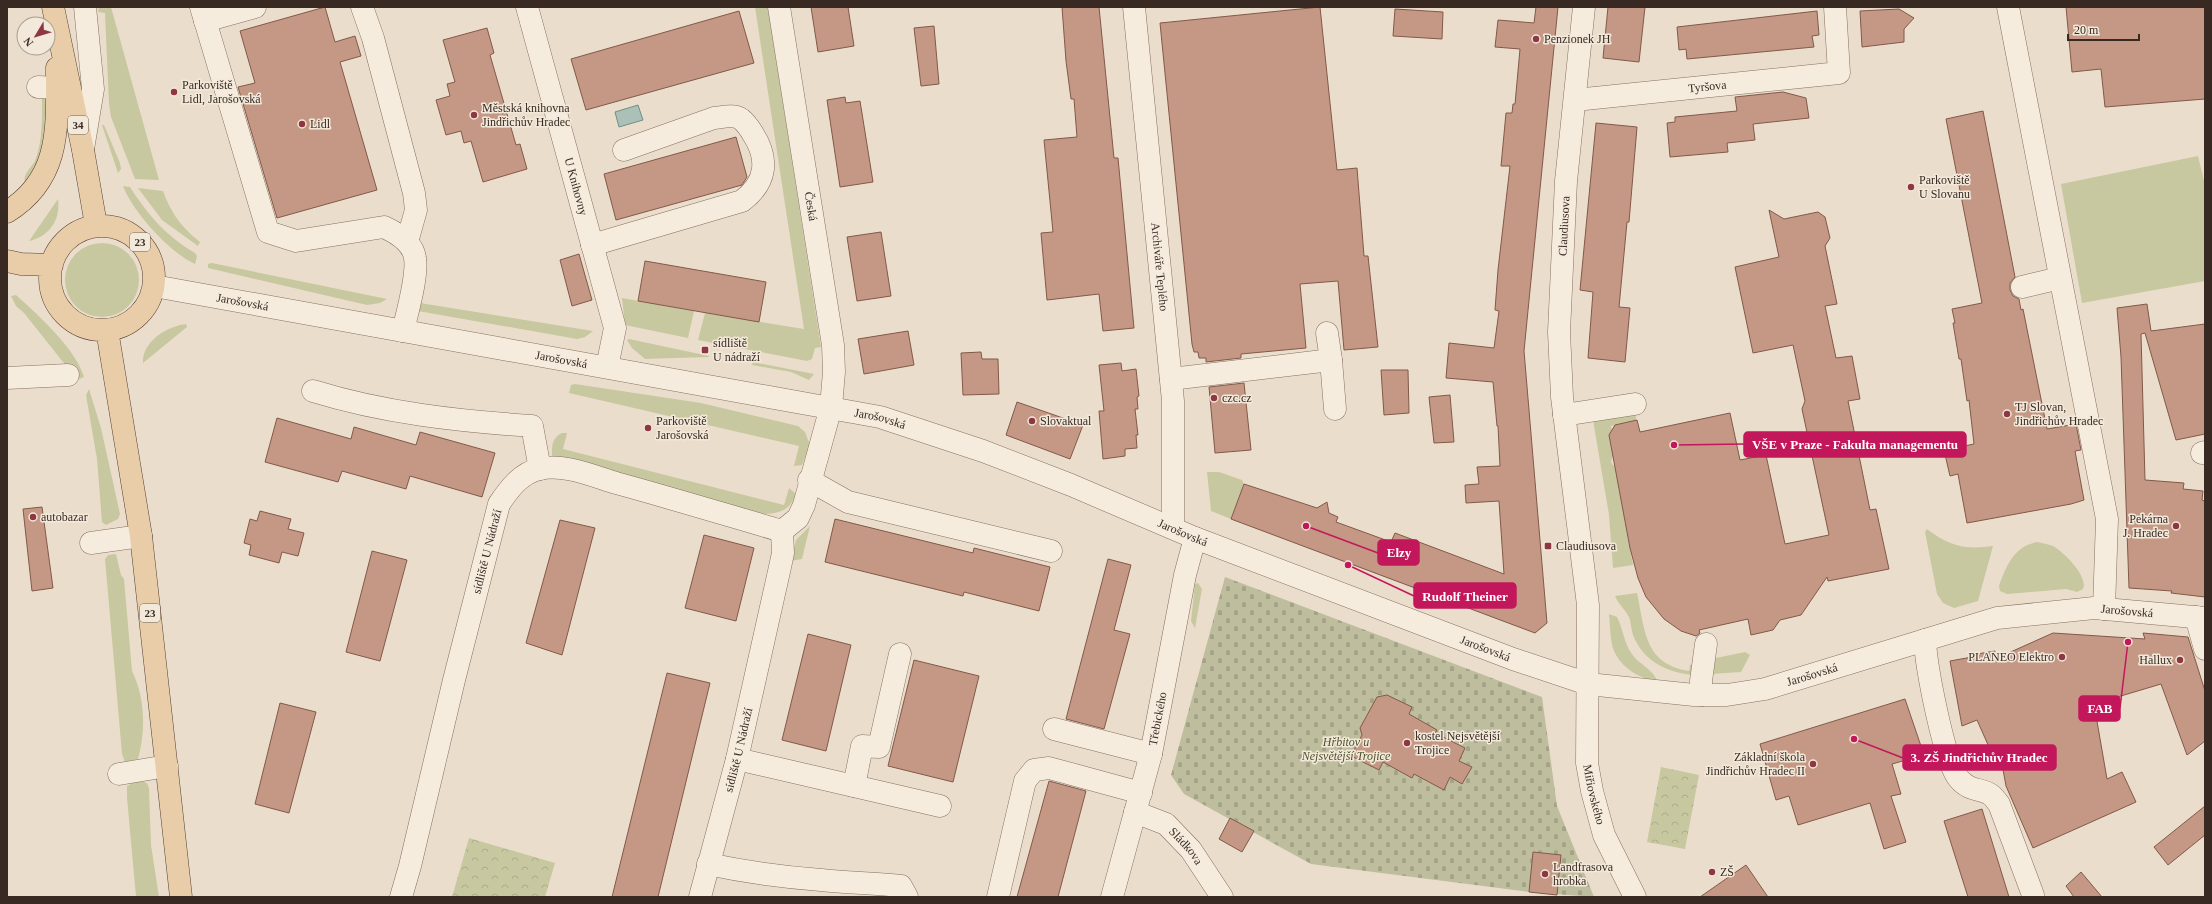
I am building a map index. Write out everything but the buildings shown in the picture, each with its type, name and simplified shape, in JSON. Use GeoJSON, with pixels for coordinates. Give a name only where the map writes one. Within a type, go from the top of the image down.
{"type":"FeatureCollection","features":[{"type":"Feature","properties":{"kind":"main road","name":"34"},"geometry":{"type":"LineString","coordinates":[[56,21],[83,150],[96,225]]}},
{"type":"Feature","properties":{"kind":"main road","name":"34"},"geometry":{"type":"LineString","coordinates":[[7,212],[30,196],[45,174],[53,150],[47,88],[51,56]]}},
{"type":"Feature","properties":{"kind":"main road","name":"23"},"geometry":{"type":"LineString","coordinates":[[96,225],[117,227],[136,238],[149,255],[153,265],[154,286],[148,303],[138,317],[129,323],[106,330],[87,328],[70,319],[57,303],[51,285],[54,255],[67,239],[80,230],[96,225]]}},
{"type":"Feature","properties":{"kind":"main road"},"geometry":{"type":"LineString","coordinates":[[7,261],[20,264],[52,265]]}},
{"type":"Feature","properties":{"kind":"main road","name":"23"},"geometry":{"type":"LineString","coordinates":[[106,330],[141,536],[181,897]]}},
{"type":"Feature","properties":{"kind":"street"},"geometry":{"type":"LineString","coordinates":[[83,150],[93,89],[85,7]]}},
{"type":"Feature","properties":{"kind":"street"},"geometry":{"type":"LineString","coordinates":[[254,7],[203,14],[268,232],[296,241],[384,227],[397,233],[407,242],[415,258],[412,295],[403,331]]}},
{"type":"Feature","properties":{"kind":"street"},"geometry":{"type":"LineString","coordinates":[[362,7],[373,38],[414,193],[416,210],[407,242]]}},
{"type":"Feature","properties":{"kind":"street","name":"U Knihovny"},"geometry":{"type":"LineString","coordinates":[[527,7],[615,328],[606,367]]}},
{"type":"Feature","properties":{"kind":"street","name":"Česká"},"geometry":{"type":"LineString","coordinates":[[779,7],[833,344],[834,372],[831,407]]}},
{"type":"Feature","properties":{"kind":"street","name":"Archiváře Teplého"},"geometry":{"type":"LineString","coordinates":[[1134,7],[1171,379],[1173,527]]}},
{"type":"Feature","properties":{"kind":"street","name":"Claudiusova"},"geometry":{"type":"LineString","coordinates":[[1584,7],[1566,181],[1559,332],[1564,415],[1588,605],[1588,684]]}},
{"type":"Feature","properties":{"kind":"street","name":"Tyršova"},"geometry":{"type":"LineString","coordinates":[[1574,100],[1840,73],[1836,7]]}},
{"type":"Feature","properties":{"kind":"street"},"geometry":{"type":"LineString","coordinates":[[2008,7],[2107,519],[2104,609]]}},
{"type":"Feature","properties":{"kind":"street"},"geometry":{"type":"LineString","coordinates":[[592,245],[742,200],[752,193],[761,180],[764,166],[762,151],[749,128],[741,119],[730,116],[714,118],[624,150]]}},
{"type":"Feature","properties":{"kind":"street"},"geometry":{"type":"LineString","coordinates":[[2022,287],[2060,278]]}},
{"type":"Feature","properties":{"kind":"street","name":"Jarošovská"},"geometry":{"type":"LineString","coordinates":[[154,286],[880,417],[983,451],[1071,484],[1173,527],[1195,538],[1513,659],[1588,684],[1702,695],[1727,695],[1765,689],[1997,618],[2094,608],[2200,618]]}},
{"type":"Feature","properties":{"kind":"street"},"geometry":{"type":"LineString","coordinates":[[1327,333],[1331,360],[1334,409]]}},
{"type":"Feature","properties":{"kind":"street"},"geometry":{"type":"LineString","coordinates":[[1171,379],[1331,360]]}},
{"type":"Feature","properties":{"kind":"street"},"geometry":{"type":"LineString","coordinates":[[7,378],[68,375]]}},
{"type":"Feature","properties":{"kind":"street"},"geometry":{"type":"LineString","coordinates":[[313,392],[352,403],[460,421],[532,426],[540,469]]}},
{"type":"Feature","properties":{"kind":"street"},"geometry":{"type":"LineString","coordinates":[[1564,415],[1635,404]]}},
{"type":"Feature","properties":{"kind":"street"},"geometry":{"type":"LineString","coordinates":[[782,532],[798,518],[804,505],[809,480],[831,407]]}},
{"type":"Feature","properties":{"kind":"street","name":"sídliště U Nádraží"},"geometry":{"type":"LineString","coordinates":[[401,897],[410,866],[454,680],[499,504],[514,484],[531,472],[540,469],[556,468],[578,472],[782,532],[783,553],[736,759],[700,897]]}},
{"type":"Feature","properties":{"kind":"street"},"geometry":{"type":"LineString","coordinates":[[809,480],[848,502],[1051,551]]}},
{"type":"Feature","properties":{"kind":"street"},"geometry":{"type":"LineString","coordinates":[[91,543],[141,536]]}},
{"type":"Feature","properties":{"kind":"street","name":"Třebického"},"geometry":{"type":"LineString","coordinates":[[1112,897],[1151,754],[1185,575],[1195,538]]}},
{"type":"Feature","properties":{"kind":"street"},"geometry":{"type":"LineString","coordinates":[[2200,618],[2205,649]]}},
{"type":"Feature","properties":{"kind":"street"},"geometry":{"type":"LineString","coordinates":[[1925,640],[1926,659],[1945,744],[1955,772],[1958,779],[1968,787],[1991,794],[1999,804],[2033,895]]}},
{"type":"Feature","properties":{"kind":"street"},"geometry":{"type":"LineString","coordinates":[[1702,695],[1701,681],[1706,644]]}},
{"type":"Feature","properties":{"kind":"street"},"geometry":{"type":"LineString","coordinates":[[854,786],[862,746],[878,747],[900,654]]}},
{"type":"Feature","properties":{"kind":"street","name":"Miřiovského"},"geometry":{"type":"LineString","coordinates":[[1588,684],[1586,738],[1592,791],[1604,835],[1635,897]]}},
{"type":"Feature","properties":{"kind":"street"},"geometry":{"type":"LineString","coordinates":[[1054,729],[1151,754]]}},
{"type":"Feature","properties":{"kind":"street"},"geometry":{"type":"LineString","coordinates":[[736,759],[940,806]]}},
{"type":"Feature","properties":{"kind":"street"},"geometry":{"type":"LineString","coordinates":[[119,774],[167,766]]}},
{"type":"Feature","properties":{"kind":"street","name":"Sládkova"},"geometry":{"type":"LineString","coordinates":[[998,897],[1025,781],[1034,770],[1049,768],[1138,802],[1166,824],[1191,850],[1222,897]]}},
{"type":"Feature","properties":{"kind":"street"},"geometry":{"type":"LineString","coordinates":[[708,864],[737,871],[901,886],[907,897]]}},
{"type":"Feature","properties":{"kind":"green space"},"geometry":{"type":"Polygon","coordinates":[[[99,7],[111,7],[159,180],[135,179],[111,117],[109,104],[105,13],[98,12],[99,7]]]}},
{"type":"Feature","properties":{"kind":"green space"},"geometry":{"type":"Polygon","coordinates":[[[755,7],[768,7],[821,347],[815,348],[812,359],[807,361],[698,340],[705,313],[804,329],[755,7]]]}},
{"type":"Feature","properties":{"kind":"green space"},"geometry":{"type":"Polygon","coordinates":[[[42,95],[47,99],[46,127],[42,156],[25,183],[24,180],[26,174],[35,161],[38,153],[42,128],[42,95]]]}},
{"type":"Feature","properties":{"kind":"green space"},"geometry":{"type":"Polygon","coordinates":[[[102,125],[104,125],[120,163],[121,169],[118,173],[102,125]]]}},
{"type":"Feature","properties":{"kind":"green space"},"geometry":{"type":"Polygon","coordinates":[[[2198,156],[2205,185],[2205,281],[2082,303],[2061,184],[2198,156]]]}},
{"type":"Feature","properties":{"kind":"green space"},"geometry":{"type":"Polygon","coordinates":[[[123,186],[130,187],[151,216],[166,232],[195,253],[197,256],[195,264],[174,251],[153,230],[143,219],[123,186]]]}},
{"type":"Feature","properties":{"kind":"green space"},"geometry":{"type":"Polygon","coordinates":[[[138,188],[163,191],[169,206],[177,219],[187,231],[200,242],[198,246],[162,220],[138,188]]]}},
{"type":"Feature","properties":{"kind":"green space"},"geometry":{"type":"Polygon","coordinates":[[[58,199],[58,214],[52,226],[42,236],[29,241],[58,199]]]}},
{"type":"Feature","properties":{"kind":"green space"},"geometry":{"type":"Polygon","coordinates":[[[102,243],[123,249],[133,259],[139,280],[133,301],[123,311],[102,317],[81,311],[71,301],[65,280],[71,259],[81,249],[102,243]]]}},
{"type":"Feature","properties":{"kind":"green space"},"geometry":{"type":"Polygon","coordinates":[[[212,263],[387,299],[380,303],[367,305],[208,268],[208,264],[212,263]]]}},
{"type":"Feature","properties":{"kind":"green space"},"geometry":{"type":"Polygon","coordinates":[[[16,295],[45,322],[65,344],[80,366],[84,377],[79,379],[75,377],[24,313],[16,306],[11,296],[16,295]]]}},
{"type":"Feature","properties":{"kind":"green space"},"geometry":{"type":"Polygon","coordinates":[[[622,298],[694,311],[688,338],[625,325],[622,298]]]}},
{"type":"Feature","properties":{"kind":"green space"},"geometry":{"type":"Polygon","coordinates":[[[420,303],[593,331],[585,337],[577,339],[418,311],[420,303]]]}},
{"type":"Feature","properties":{"kind":"green space"},"geometry":{"type":"Polygon","coordinates":[[[186,324],[187,327],[143,363],[147,348],[157,336],[164,331],[186,324]]]}},
{"type":"Feature","properties":{"kind":"green space"},"geometry":{"type":"Polygon","coordinates":[[[629,339],[709,357],[645,359],[632,348],[627,340],[629,339]]]}},
{"type":"Feature","properties":{"kind":"green space"},"geometry":{"type":"Polygon","coordinates":[[[753,362],[814,374],[809,380],[791,372],[752,365],[753,362]]]}},
{"type":"Feature","properties":{"kind":"green space"},"geometry":{"type":"Polygon","coordinates":[[[575,384],[701,403],[798,426],[805,432],[810,445],[802,465],[794,466],[799,446],[569,393],[571,385],[575,384]]]}},
{"type":"Feature","properties":{"kind":"green space"},"geometry":{"type":"Polygon","coordinates":[[[89,389],[101,428],[120,514],[118,519],[106,525],[102,522],[97,459],[86,395],[89,389]]]}},
{"type":"Feature","properties":{"kind":"green space"},"geometry":{"type":"Polygon","coordinates":[[[1635,410],[1636,420],[1611,426],[1617,453],[1612,458],[1611,462],[1616,469],[1633,565],[1613,568],[1609,515],[1593,420],[1635,410]]]}},
{"type":"Feature","properties":{"kind":"green space"},"geometry":{"type":"Polygon","coordinates":[[[562,433],[567,433],[563,449],[784,505],[789,488],[796,494],[791,504],[784,510],[776,513],[765,514],[564,465],[552,458],[552,447],[554,440],[562,433]]]}},
{"type":"Feature","properties":{"kind":"green space"},"geometry":{"type":"Polygon","coordinates":[[[1207,472],[1219,472],[1242,480],[1244,484],[1231,519],[1211,511],[1207,472]]]}},
{"type":"Feature","properties":{"kind":"green space"},"geometry":{"type":"Polygon","coordinates":[[[810,526],[802,559],[791,561],[796,540],[810,526]]]}},
{"type":"Feature","properties":{"kind":"green space"},"geometry":{"type":"Polygon","coordinates":[[[1927,529],[1950,543],[1966,547],[1993,546],[1978,601],[1954,608],[1943,603],[1937,594],[1925,532],[1927,529]]]}},
{"type":"Feature","properties":{"kind":"green space"},"geometry":{"type":"Polygon","coordinates":[[[2037,542],[2053,546],[2063,553],[2079,571],[2084,584],[2083,589],[2077,592],[2066,589],[2007,594],[2000,591],[1999,586],[2012,558],[2022,548],[2037,542]]]}},
{"type":"Feature","properties":{"kind":"green space"},"geometry":{"type":"Polygon","coordinates":[[[116,554],[121,575],[124,579],[132,671],[140,692],[143,714],[141,748],[138,759],[125,762],[122,754],[105,559],[108,555],[116,554]]]}},
{"type":"Feature","properties":{"kind":"green space","name":"Hřbitov u Nejsvětější Trojice"},"geometry":{"type":"Polygon","coordinates":[[[1225,577],[1542,697],[1557,806],[1594,897],[1529,892],[1311,864],[1184,794],[1171,775],[1225,577]]]}},
{"type":"Feature","properties":{"kind":"green space"},"geometry":{"type":"Polygon","coordinates":[[[1198,583],[1202,589],[1195,628],[1191,621],[1195,584],[1198,583]]]}},
{"type":"Feature","properties":{"kind":"green space"},"geometry":{"type":"Polygon","coordinates":[[[1637,593],[1645,632],[1655,653],[1663,661],[1674,667],[1689,671],[1690,665],[1693,664],[1694,675],[1674,672],[1657,664],[1643,652],[1637,644],[1633,635],[1629,617],[1615,596],[1637,593]]]}},
{"type":"Feature","properties":{"kind":"green space"},"geometry":{"type":"Polygon","coordinates":[[[1609,614],[1617,617],[1631,653],[1651,671],[1656,677],[1657,681],[1650,680],[1636,674],[1623,665],[1618,659],[1612,645],[1609,614]]]}},
{"type":"Feature","properties":{"kind":"green space"},"geometry":{"type":"Polygon","coordinates":[[[1745,652],[1750,655],[1741,672],[1711,674],[1712,661],[1716,658],[1745,652]]]}},
{"type":"Feature","properties":{"kind":"green space"},"geometry":{"type":"Polygon","coordinates":[[[1661,767],[1699,775],[1685,849],[1647,842],[1661,767]]]}},
{"type":"Feature","properties":{"kind":"green space"},"geometry":{"type":"Polygon","coordinates":[[[138,780],[147,783],[149,788],[151,845],[159,897],[136,897],[127,786],[138,780]]]}},
{"type":"Feature","properties":{"kind":"green space"},"geometry":{"type":"Polygon","coordinates":[[[469,838],[555,863],[545,897],[452,897],[469,838]]]}},
{"type":"Feature","properties":{"kind":"shaded area"},"geometry":{"type":"Polygon","coordinates":[[[638,105],[643,120],[619,127],[615,112],[638,105]]]}},
{"type":"Feature","properties":{"kind":"place","name":"Penzionek JH"},"geometry":{"type":"Point","coordinates":[1536,39]}},
{"type":"Feature","properties":{"kind":"place","name":"Parkoviště Lidl, Jarošovská"},"geometry":{"type":"Point","coordinates":[174,92]}},
{"type":"Feature","properties":{"kind":"place","name":"Městská knihovna Jindřichův Hradec"},"geometry":{"type":"Point","coordinates":[474,115]}},
{"type":"Feature","properties":{"kind":"place","name":"Lidl"},"geometry":{"type":"Point","coordinates":[302,124]}},
{"type":"Feature","properties":{"kind":"place","name":"Parkoviště U Slovanu"},"geometry":{"type":"Point","coordinates":[1911,187]}},
{"type":"Feature","properties":{"kind":"place","name":"sídliště U nádraží"},"geometry":{"type":"Point","coordinates":[705,350]}},
{"type":"Feature","properties":{"kind":"place","name":"czc.cz"},"geometry":{"type":"Point","coordinates":[1214,398]}},
{"type":"Feature","properties":{"kind":"place","name":"TJ Slovan, Jindřichův Hradec"},"geometry":{"type":"Point","coordinates":[2007,414]}},
{"type":"Feature","properties":{"kind":"place","name":"Slovaktual"},"geometry":{"type":"Point","coordinates":[1032,421]}},
{"type":"Feature","properties":{"kind":"place","name":"Parkoviště Jarošovská"},"geometry":{"type":"Point","coordinates":[648,428]}},
{"type":"Feature","properties":{"kind":"place","name":"VŠE v Praze - Fakulta managementu"},"geometry":{"type":"Point","coordinates":[1674,445]}},
{"type":"Feature","properties":{"kind":"place","name":"autobazar"},"geometry":{"type":"Point","coordinates":[33,517]}},
{"type":"Feature","properties":{"kind":"place","name":"Elzy"},"geometry":{"type":"Point","coordinates":[1306,526]}},
{"type":"Feature","properties":{"kind":"place","name":"Pekárna J. Hradec"},"geometry":{"type":"Point","coordinates":[2176,526]}},
{"type":"Feature","properties":{"kind":"place","name":"Claudiusova"},"geometry":{"type":"Point","coordinates":[1548,546]}},
{"type":"Feature","properties":{"kind":"place","name":"Rudolf Theiner"},"geometry":{"type":"Point","coordinates":[1348,565]}},
{"type":"Feature","properties":{"kind":"place","name":"FAB"},"geometry":{"type":"Point","coordinates":[2128,642]}},
{"type":"Feature","properties":{"kind":"place","name":"PLANEO Elektro"},"geometry":{"type":"Point","coordinates":[2062,657]}},
{"type":"Feature","properties":{"kind":"place","name":"Hallux"},"geometry":{"type":"Point","coordinates":[2180,660]}},
{"type":"Feature","properties":{"kind":"place","name":"3. ZŠ Jindřichův Hradec"},"geometry":{"type":"Point","coordinates":[1854,739]}},
{"type":"Feature","properties":{"kind":"place","name":"kostel Nejsvětější Trojice"},"geometry":{"type":"Point","coordinates":[1407,743]}},
{"type":"Feature","properties":{"kind":"place","name":"Základní škola Jindřichův Hradec II"},"geometry":{"type":"Point","coordinates":[1813,764]}},
{"type":"Feature","properties":{"kind":"place","name":"ZŠ"},"geometry":{"type":"Point","coordinates":[1712,872]}},
{"type":"Feature","properties":{"kind":"place","name":"Landfrasova hrobka"},"geometry":{"type":"Point","coordinates":[1545,874]}}]}
